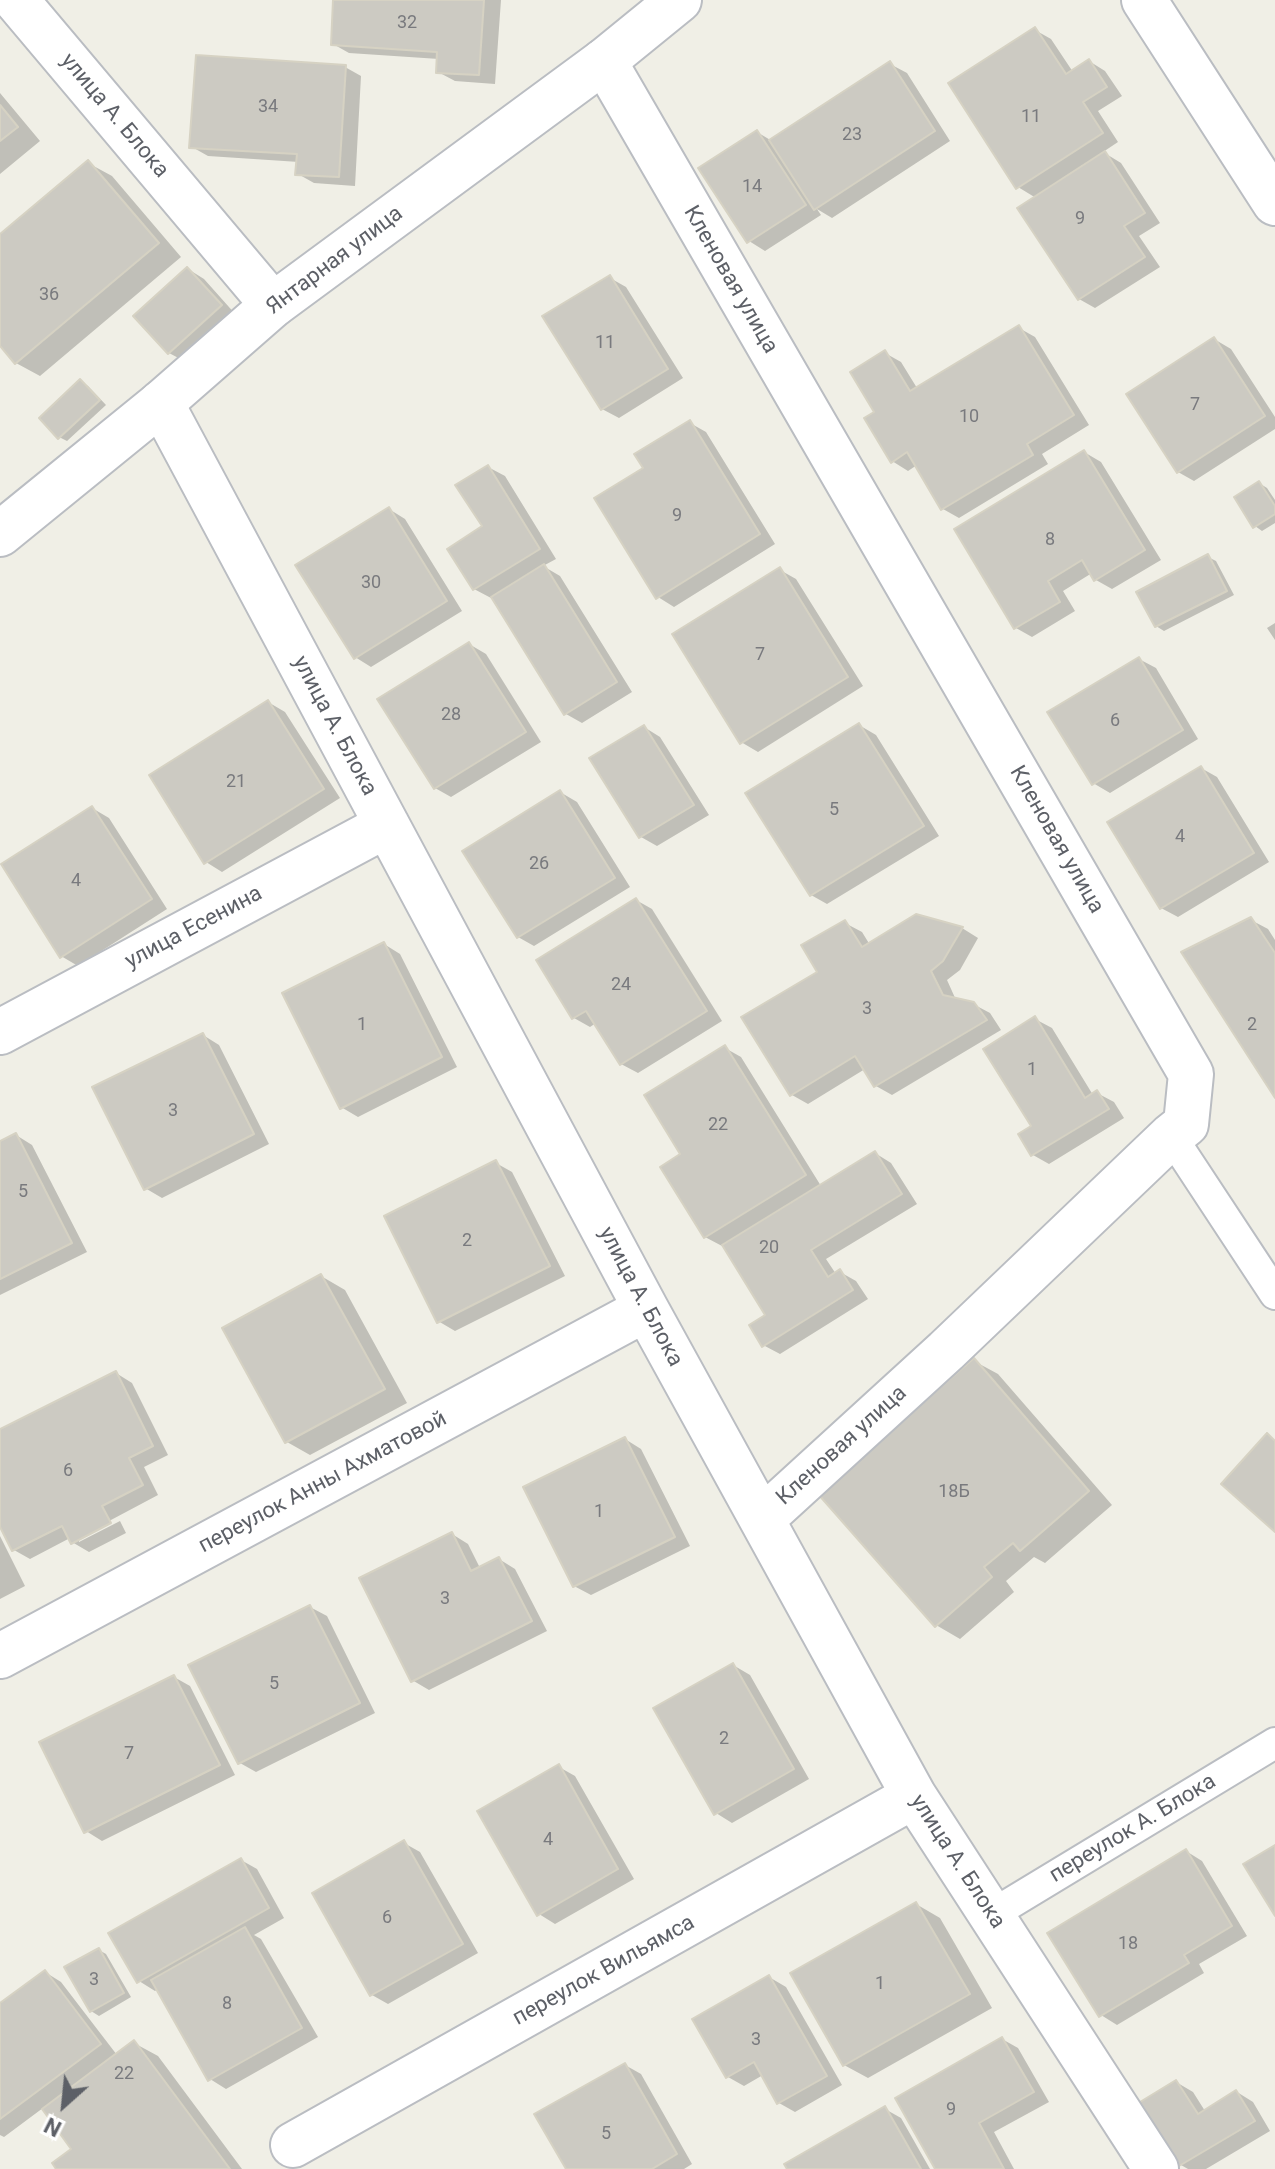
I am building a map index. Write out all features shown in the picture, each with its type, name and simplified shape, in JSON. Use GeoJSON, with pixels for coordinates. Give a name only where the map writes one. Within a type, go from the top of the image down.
{"type":"FeatureCollection","features":[{"type":"Feature","properties":{"kind":"street","name":"улица А. Блока"},"geometry":{"type":"LineString","coordinates":[[16,0],[273,305]]}},
{"type":"Feature","properties":{"kind":"street","name":"Янтарная улица"},"geometry":{"type":"LineString","coordinates":[[0,534],[161,403],[273,305],[604,61],[679,0]]}},
{"type":"Feature","properties":{"kind":"street"},"geometry":{"type":"LineString","coordinates":[[1144,0],[1275,203]]}},
{"type":"Feature","properties":{"kind":"street","name":"Кленовая улица"},"geometry":{"type":"LineString","coordinates":[[604,61],[1191,1074],[1186,1124],[946,1351],[762,1519]]}},
{"type":"Feature","properties":{"kind":"street","name":"улица А. Блока"},"geometry":{"type":"LineString","coordinates":[[161,403],[646,1309],[914,1796],[1156,2169]]}},
{"type":"Feature","properties":{"kind":"street","name":"улица Есенина"},"geometry":{"type":"LineString","coordinates":[[0,1032],[387,825]]}},
{"type":"Feature","properties":{"kind":"street","name":"переулок Анны Ахматовой"},"geometry":{"type":"LineString","coordinates":[[0,1656],[646,1309]]}},
{"type":"Feature","properties":{"kind":"street","name":"переулок Вильямса"},"geometry":{"type":"LineString","coordinates":[[293,2145],[914,1796]]}},
{"type":"Feature","properties":{"kind":"lane"},"geometry":{"type":"LineString","coordinates":[[1171,1136],[1275,1294]]}},
{"type":"Feature","properties":{"kind":"lane","name":"переулок А. Блока"},"geometry":{"type":"LineString","coordinates":[[991,1915],[1275,1743]]}},
{"type":"Feature","properties":{"kind":"building"},"geometry":{"type":"Polygon","coordinates":[[[333,0],[484,0],[479,75],[436,73],[437,52],[331,45],[333,0]]]}},
{"type":"Feature","properties":{"kind":"building"},"geometry":{"type":"Polygon","coordinates":[[[1035,27],[1066,74],[1089,59],[1107,87],[1083,102],[1103,133],[1016,189],[948,83],[1035,27]]]}},
{"type":"Feature","properties":{"kind":"building"},"geometry":{"type":"Polygon","coordinates":[[[196,55],[346,65],[339,177],[295,175],[297,154],[189,148],[196,55]]]}},
{"type":"Feature","properties":{"kind":"building"},"geometry":{"type":"Polygon","coordinates":[[[890,61],[935,131],[814,210],[769,140],[890,61]]]}},
{"type":"Feature","properties":{"kind":"building"},"geometry":{"type":"Polygon","coordinates":[[[0,105],[18,127],[0,141],[0,105]]]}},
{"type":"Feature","properties":{"kind":"building"},"geometry":{"type":"Polygon","coordinates":[[[757,130],[806,205],[747,243],[698,168],[757,130]]]}},
{"type":"Feature","properties":{"kind":"building"},"geometry":{"type":"Polygon","coordinates":[[[1105,151],[1145,213],[1124,226],[1145,257],[1078,300],[1017,208],[1105,151]]]}},
{"type":"Feature","properties":{"kind":"building"},"geometry":{"type":"Polygon","coordinates":[[[88,160],[159,243],[15,364],[0,346],[0,234],[88,160]]]}},
{"type":"Feature","properties":{"kind":"building"},"geometry":{"type":"Polygon","coordinates":[[[187,267],[222,305],[168,354],[133,316],[187,267]]]}},
{"type":"Feature","properties":{"kind":"building"},"geometry":{"type":"Polygon","coordinates":[[[610,275],[668,369],[601,410],[542,316],[610,275]]]}},
{"type":"Feature","properties":{"kind":"building"},"geometry":{"type":"Polygon","coordinates":[[[1019,325],[1074,415],[1027,444],[1033,455],[941,510],[907,452],[891,463],[864,418],[874,412],[850,372],[885,350],[910,391],[1019,325]]]}},
{"type":"Feature","properties":{"kind":"building"},"geometry":{"type":"Polygon","coordinates":[[[1214,337],[1265,416],[1177,473],[1126,394],[1214,337]]]}},
{"type":"Feature","properties":{"kind":"building"},"geometry":{"type":"Polygon","coordinates":[[[80,379],[100,400],[58,439],[39,418],[80,379]]]}},
{"type":"Feature","properties":{"kind":"building"},"geometry":{"type":"Polygon","coordinates":[[[690,420],[760,534],[656,599],[594,498],[643,468],[634,454],[690,420]]]}},
{"type":"Feature","properties":{"kind":"building"},"geometry":{"type":"Polygon","coordinates":[[[1084,450],[1145,550],[1094,581],[1082,560],[1048,581],[1060,602],[1014,629],[954,529],[1084,450]]]}},
{"type":"Feature","properties":{"kind":"building"},"geometry":{"type":"Polygon","coordinates":[[[488,465],[540,549],[473,590],[447,549],[482,526],[455,485],[488,465]]]}},
{"type":"Feature","properties":{"kind":"building"},"geometry":{"type":"Polygon","coordinates":[[[1259,481],[1275,506],[1275,514],[1253,528],[1234,497],[1259,481]]]}},
{"type":"Feature","properties":{"kind":"building"},"geometry":{"type":"Polygon","coordinates":[[[389,507],[447,601],[354,659],[295,565],[389,507]]]}},
{"type":"Feature","properties":{"kind":"building"},"geometry":{"type":"Polygon","coordinates":[[[1208,554],[1227,591],[1155,627],[1136,592],[1208,554]]]}},
{"type":"Feature","properties":{"kind":"building"},"geometry":{"type":"Polygon","coordinates":[[[544,564],[617,682],[564,715],[491,597],[544,564]]]}},
{"type":"Feature","properties":{"kind":"building"},"geometry":{"type":"Polygon","coordinates":[[[780,567],[848,677],[740,744],[672,634],[780,567]]]}},
{"type":"Feature","properties":{"kind":"building"},"geometry":{"type":"Polygon","coordinates":[[[469,642],[526,732],[434,789],[377,699],[469,642]]]}},
{"type":"Feature","properties":{"kind":"building"},"geometry":{"type":"Polygon","coordinates":[[[1139,657],[1183,730],[1092,785],[1047,712],[1139,657]]]}},
{"type":"Feature","properties":{"kind":"building"},"geometry":{"type":"Polygon","coordinates":[[[268,700],[324,789],[204,864],[149,775],[268,700]]]}},
{"type":"Feature","properties":{"kind":"building"},"geometry":{"type":"Polygon","coordinates":[[[859,723],[924,826],[810,896],[745,793],[859,723]]]}},
{"type":"Feature","properties":{"kind":"building"},"geometry":{"type":"Polygon","coordinates":[[[644,725],[694,805],[639,838],[589,758],[644,725]]]}},
{"type":"Feature","properties":{"kind":"building"},"geometry":{"type":"Polygon","coordinates":[[[1201,766],[1254,853],[1160,909],[1107,822],[1201,766]]]}},
{"type":"Feature","properties":{"kind":"building"},"geometry":{"type":"Polygon","coordinates":[[[560,790],[615,878],[517,938],[462,851],[560,790]]]}},
{"type":"Feature","properties":{"kind":"building"},"geometry":{"type":"Polygon","coordinates":[[[92,806],[152,899],[60,958],[1,864],[92,806]]]}},
{"type":"Feature","properties":{"kind":"building"},"geometry":{"type":"Polygon","coordinates":[[[636,898],[707,1011],[620,1065],[586,1011],[572,1019],[536,960],[636,898]]]}},
{"type":"Feature","properties":{"kind":"building"},"geometry":{"type":"Polygon","coordinates":[[[916,914],[963,927],[943,961],[931,971],[943,995],[974,1002],[987,1020],[874,1087],[855,1056],[790,1096],[741,1017],[817,972],[801,945],[845,920],[862,947],[916,914]]]}},
{"type":"Feature","properties":{"kind":"building"},"geometry":{"type":"Polygon","coordinates":[[[1251,917],[1275,953],[1275,1098],[1181,952],[1251,917]]]}},
{"type":"Feature","properties":{"kind":"building"},"geometry":{"type":"Polygon","coordinates":[[[384,942],[442,1057],[340,1109],[282,993],[384,942]]]}},
{"type":"Feature","properties":{"kind":"building"},"geometry":{"type":"Polygon","coordinates":[[[1035,1016],[1085,1098],[1097,1090],[1109,1109],[1031,1156],[1018,1134],[1031,1126],[983,1049],[1035,1016]]]}},
{"type":"Feature","properties":{"kind":"building"},"geometry":{"type":"Polygon","coordinates":[[[203,1033],[254,1134],[144,1190],[92,1087],[203,1033]]]}},
{"type":"Feature","properties":{"kind":"building"},"geometry":{"type":"Polygon","coordinates":[[[725,1045],[806,1175],[704,1238],[660,1167],[680,1154],[644,1095],[725,1045]]]}},
{"type":"Feature","properties":{"kind":"building"},"geometry":{"type":"Polygon","coordinates":[[[16,1133],[72,1243],[0,1279],[0,1141],[16,1133]]]}},
{"type":"Feature","properties":{"kind":"building"},"geometry":{"type":"Polygon","coordinates":[[[875,1151],[902,1194],[811,1250],[828,1277],[840,1269],[853,1290],[762,1347],[749,1325],[765,1315],[722,1245],[875,1151]]]}},
{"type":"Feature","properties":{"kind":"building"},"geometry":{"type":"Polygon","coordinates":[[[496,1160],[550,1266],[437,1323],[384,1216],[496,1160]]]}},
{"type":"Feature","properties":{"kind":"building"},"geometry":{"type":"Polygon","coordinates":[[[321,1274],[385,1389],[285,1443],[222,1328],[321,1274]]]}},
{"type":"Feature","properties":{"kind":"building"},"geometry":{"type":"Polygon","coordinates":[[[974,1358],[1089,1491],[1020,1551],[1013,1543],[984,1567],[992,1577],[935,1627],[818,1494],[974,1358]]]}},
{"type":"Feature","properties":{"kind":"building"},"geometry":{"type":"Polygon","coordinates":[[[116,1371],[153,1446],[129,1458],[143,1485],[102,1506],[111,1523],[71,1544],[62,1526],[12,1551],[0,1527],[0,1429],[116,1371]]]}},
{"type":"Feature","properties":{"kind":"building"},"geometry":{"type":"Polygon","coordinates":[[[1267,1433],[1275,1441],[1275,1532],[1221,1484],[1267,1433]]]}},
{"type":"Feature","properties":{"kind":"building"},"geometry":{"type":"Polygon","coordinates":[[[625,1437],[675,1537],[573,1587],[523,1487],[625,1437]]]}},
{"type":"Feature","properties":{"kind":"building"},"geometry":{"type":"Polygon","coordinates":[[[452,1532],[471,1571],[499,1557],[532,1621],[411,1682],[359,1578],[452,1532]]]}},
{"type":"Feature","properties":{"kind":"building"},"geometry":{"type":"Polygon","coordinates":[[[310,1605],[360,1703],[238,1764],[188,1665],[310,1605]]]}},
{"type":"Feature","properties":{"kind":"building"},"geometry":{"type":"Polygon","coordinates":[[[733,1663],[794,1769],[714,1815],[653,1708],[733,1663]]]}},
{"type":"Feature","properties":{"kind":"building"},"geometry":{"type":"Polygon","coordinates":[[[174,1675],[220,1765],[84,1833],[39,1742],[174,1675]]]}},
{"type":"Feature","properties":{"kind":"building"},"geometry":{"type":"Polygon","coordinates":[[[559,1764],[618,1869],[537,1916],[477,1811],[559,1764]]]}},
{"type":"Feature","properties":{"kind":"building"},"geometry":{"type":"Polygon","coordinates":[[[404,1840],[463,1944],[370,1996],[312,1893],[404,1840]]]}},
{"type":"Feature","properties":{"kind":"building"},"geometry":{"type":"Polygon","coordinates":[[[1275,1845],[1275,1916],[1243,1864],[1275,1845]]]}},
{"type":"Feature","properties":{"kind":"building"},"geometry":{"type":"Polygon","coordinates":[[[1186,1849],[1232,1926],[1184,1955],[1189,1963],[1099,2017],[1047,1933],[1186,1849]]]}},
{"type":"Feature","properties":{"kind":"building"},"geometry":{"type":"Polygon","coordinates":[[[241,1858],[269,1908],[137,1983],[108,1933],[241,1858]]]}},
{"type":"Feature","properties":{"kind":"building"},"geometry":{"type":"Polygon","coordinates":[[[916,1902],[970,1994],[843,2066],[790,1973],[916,1902]]]}},
{"type":"Feature","properties":{"kind":"building"},"geometry":{"type":"Polygon","coordinates":[[[245,1927],[302,2028],[208,2081],[151,1980],[245,1927]]]}},
{"type":"Feature","properties":{"kind":"building"},"geometry":{"type":"Polygon","coordinates":[[[99,1948],[124,1993],[90,2012],[64,1967],[99,1948]]]}},
{"type":"Feature","properties":{"kind":"building"},"geometry":{"type":"Polygon","coordinates":[[[45,1970],[101,2044],[0,2119],[0,2003],[45,1970]]]}},
{"type":"Feature","properties":{"kind":"building"},"geometry":{"type":"Polygon","coordinates":[[[769,1975],[827,2076],[777,2104],[754,2062],[726,2078],[692,2019],[769,1975]]]}},
{"type":"Feature","properties":{"kind":"building"},"geometry":{"type":"Polygon","coordinates":[[[1002,2037],[1034,2092],[979,2123],[1004,2169],[935,2169],[895,2098],[1002,2037]]]}},
{"type":"Feature","properties":{"kind":"building"},"geometry":{"type":"Polygon","coordinates":[[[134,2040],[230,2169],[56,2169],[52,2163],[71,2149],[42,2109],[134,2040]]]}},
{"type":"Feature","properties":{"kind":"building"},"geometry":{"type":"Polygon","coordinates":[[[625,2063],[677,2154],[652,2169],[566,2169],[534,2114],[625,2063]]]}},
{"type":"Feature","properties":{"kind":"building"},"geometry":{"type":"Polygon","coordinates":[[[1176,2080],[1198,2114],[1236,2090],[1255,2121],[1179,2166],[1140,2102],[1176,2080]]]}},
{"type":"Feature","properties":{"kind":"building"},"geometry":{"type":"Polygon","coordinates":[[[885,2106],[921,2169],[787,2169],[784,2164],[885,2106]]]}}]}
